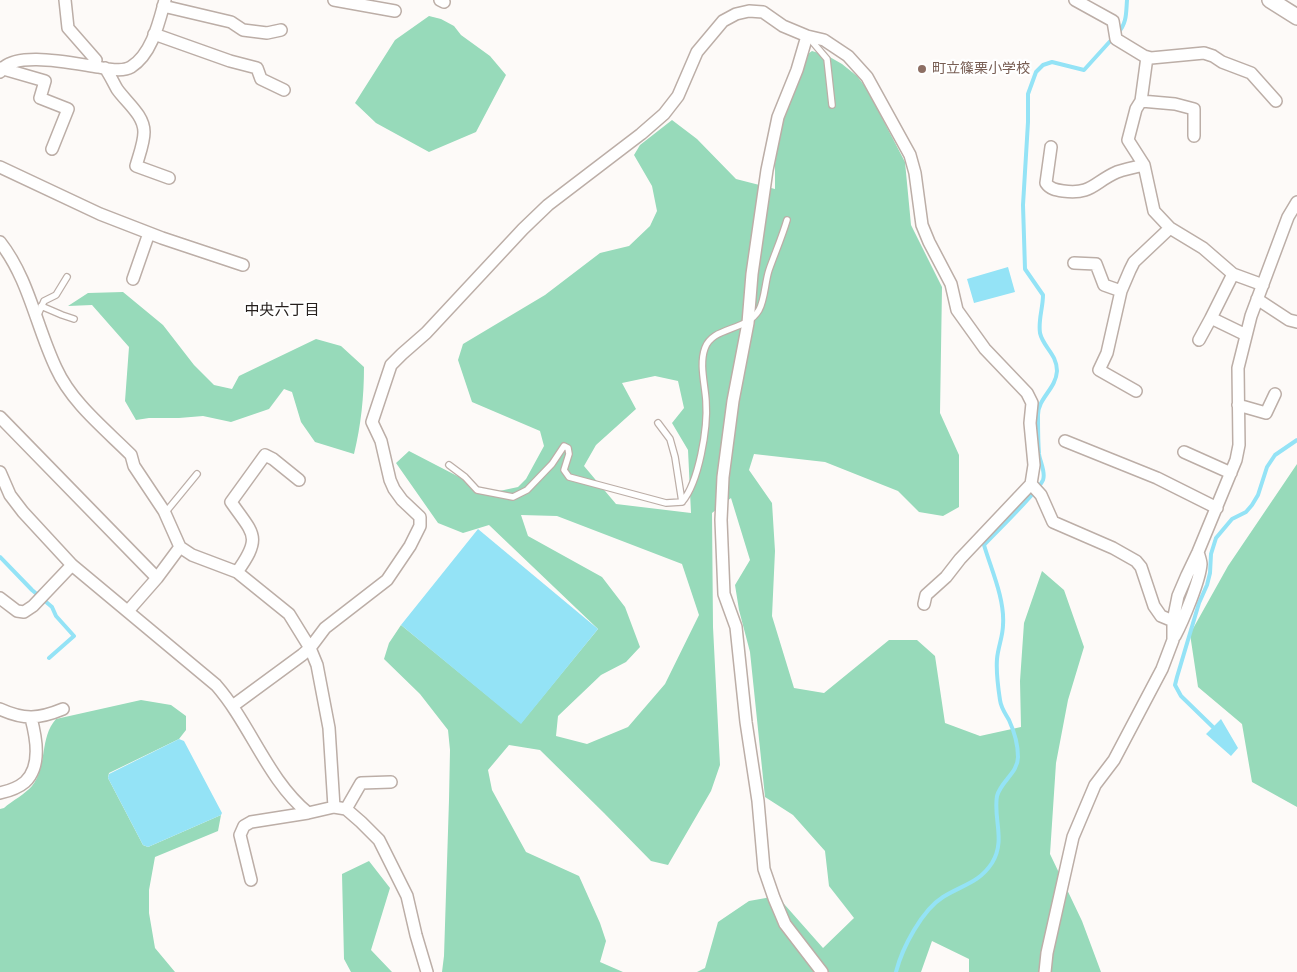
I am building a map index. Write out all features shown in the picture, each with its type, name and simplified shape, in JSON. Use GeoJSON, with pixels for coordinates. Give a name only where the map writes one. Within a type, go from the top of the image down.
{"type":"FeatureCollection","features":[{"type":"Feature","properties":{"kind":"main road"},"geometry":{"type":"LineString","coordinates":[[1270,0],[1297,17]]}},
{"type":"Feature","properties":{"kind":"street"},"geometry":{"type":"LineString","coordinates":[[65,0],[68,28],[96,60]]}},
{"type":"Feature","properties":{"kind":"street"},"geometry":{"type":"LineString","coordinates":[[334,0],[372,3],[395,10]]}},
{"type":"Feature","properties":{"kind":"street"},"geometry":{"type":"LineString","coordinates":[[1076,0],[1113,21],[1116,39],[1147,57],[1204,53],[1213,56],[1222,62],[1251,72],[1276,101]]}},
{"type":"Feature","properties":{"kind":"street"},"geometry":{"type":"LineString","coordinates":[[1,70],[10,62],[21,59],[129,69],[136,64],[146,50],[154,34],[164,3],[231,22],[243,30],[267,33],[281,30]]}},
{"type":"Feature","properties":{"kind":"street"},"geometry":{"type":"LineString","coordinates":[[234,705],[310,648],[325,628],[387,580],[410,546],[420,526],[420,517],[402,500],[390,480],[381,441],[372,422],[391,365],[426,333],[522,230],[548,205],[641,134],[664,114],[678,96],[697,52],[723,21],[736,14],[762,6],[783,26],[807,36],[824,40],[848,56],[867,76],[910,155],[915,173],[922,225],[928,242],[951,284],[957,310],[985,349],[1027,393],[1032,402],[1030,423],[1034,465],[1031,484],[960,559],[946,577],[926,595],[924,604]]}},
{"type":"Feature","properties":{"kind":"street"},"geometry":{"type":"LineString","coordinates":[[154,34],[230,61],[257,68],[261,79],[284,90]]}},
{"type":"Feature","properties":{"kind":"street"},"geometry":{"type":"LineString","coordinates":[[807,36],[797,70],[778,117],[767,170],[752,274],[748,323],[733,401],[723,477],[720,520],[724,594],[736,627],[746,722],[758,801],[764,869],[785,924],[822,972]]}},
{"type":"Feature","properties":{"kind":"street"},"geometry":{"type":"LineString","coordinates":[[1147,57],[1141,101],[1136,109],[1128,140],[1144,165],[1154,211],[1170,228],[1203,248],[1233,274],[1263,285]]}},
{"type":"Feature","properties":{"kind":"street"},"geometry":{"type":"LineString","coordinates":[[105,68],[143,125],[142,144],[136,166],[169,178]]}},
{"type":"Feature","properties":{"kind":"street"},"geometry":{"type":"LineString","coordinates":[[1,70],[45,81],[40,98],[68,109],[52,149]]}},
{"type":"Feature","properties":{"kind":"street"},"geometry":{"type":"LineString","coordinates":[[1141,101],[1175,104],[1194,110],[1194,136]]}},
{"type":"Feature","properties":{"kind":"street"},"geometry":{"type":"LineString","coordinates":[[1051,147],[1046,183],[1049,188],[1059,190],[1077,193],[1084,191],[1117,172],[1144,165]]}},
{"type":"Feature","properties":{"kind":"street"},"geometry":{"type":"LineString","coordinates":[[0,167],[100,214],[243,265]]}},
{"type":"Feature","properties":{"kind":"street"},"geometry":{"type":"LineString","coordinates":[[1172,640],[1178,596],[1236,460],[1238,445],[1238,368],[1246,335],[1288,216],[1297,202]]}},
{"type":"Feature","properties":{"kind":"street"},"geometry":{"type":"LineString","coordinates":[[1136,391],[1096,375],[1106,353],[1121,291],[1134,262],[1170,228]]}},
{"type":"Feature","properties":{"kind":"street"},"geometry":{"type":"LineString","coordinates":[[133,278],[149,233]]}},
{"type":"Feature","properties":{"kind":"street"},"geometry":{"type":"LineString","coordinates":[[0,242],[9,254],[26,288],[36,319],[57,370],[72,395],[131,455],[134,466],[165,513],[180,547],[192,554],[237,572],[289,614],[310,648],[317,665],[340,808],[378,840],[407,896],[427,972]]}},
{"type":"Feature","properties":{"kind":"street"},"geometry":{"type":"LineString","coordinates":[[1074,263],[1096,264],[1104,285],[1121,291]]}},
{"type":"Feature","properties":{"kind":"street"},"geometry":{"type":"LineString","coordinates":[[1200,340],[1233,274]]}},
{"type":"Feature","properties":{"kind":"street"},"geometry":{"type":"LineString","coordinates":[[1258,299],[1289,320],[1297,322]]}},
{"type":"Feature","properties":{"kind":"street"},"geometry":{"type":"LineString","coordinates":[[1211,318],[1246,335]]}},
{"type":"Feature","properties":{"kind":"street"},"geometry":{"type":"LineString","coordinates":[[1238,405],[1266,412],[1275,394]]}},
{"type":"Feature","properties":{"kind":"street"},"geometry":{"type":"LineString","coordinates":[[0,417],[157,578]]}},
{"type":"Feature","properties":{"kind":"street"},"geometry":{"type":"LineString","coordinates":[[1065,441],[1157,478],[1217,508]]}},
{"type":"Feature","properties":{"kind":"street"},"geometry":{"type":"LineString","coordinates":[[1184,452],[1230,473]]}},
{"type":"Feature","properties":{"kind":"street"},"geometry":{"type":"LineString","coordinates":[[237,572],[252,548],[253,542],[250,531],[231,502],[265,455],[273,459],[299,480]]}},
{"type":"Feature","properties":{"kind":"street"},"geometry":{"type":"LineString","coordinates":[[0,472],[10,495],[23,512],[72,566],[216,685],[234,705],[282,786],[294,801],[308,813]]}},
{"type":"Feature","properties":{"kind":"street"},"geometry":{"type":"LineString","coordinates":[[1031,484],[1041,495],[1054,522],[1113,548],[1136,561],[1142,567],[1154,606],[1161,616],[1174,621]]}},
{"type":"Feature","properties":{"kind":"street"},"geometry":{"type":"LineString","coordinates":[[128,611],[157,578],[180,547]]}},
{"type":"Feature","properties":{"kind":"street"},"geometry":{"type":"LineString","coordinates":[[1045,972],[1047,953],[1061,887],[1082,814],[1095,786],[1114,760],[1162,669],[1172,640],[1183,621],[1201,564],[1198,552]]}},
{"type":"Feature","properties":{"kind":"street"},"geometry":{"type":"LineString","coordinates":[[0,598],[24,612],[33,606],[72,566]]}},
{"type":"Feature","properties":{"kind":"street"},"geometry":{"type":"LineString","coordinates":[[0,709],[31,718],[46,717],[63,709]]}},
{"type":"Feature","properties":{"kind":"street"},"geometry":{"type":"LineString","coordinates":[[0,793],[14,789],[25,782],[31,773],[35,760],[36,744],[31,718]]}},
{"type":"Feature","properties":{"kind":"street"},"geometry":{"type":"LineString","coordinates":[[251,880],[240,835],[244,826],[251,822],[340,808],[361,783],[391,782]]}},
{"type":"Feature","properties":{"kind":"lane"},"geometry":{"type":"LineString","coordinates":[[807,36],[827,59],[832,105]]}},
{"type":"Feature","properties":{"kind":"lane"},"geometry":{"type":"LineString","coordinates":[[449,465],[465,477],[477,490],[513,497],[527,490],[552,464],[564,446],[568,448],[569,454],[564,470],[569,476],[666,503],[682,502],[689,494],[694,481],[706,424],[702,362],[705,348],[711,338],[748,323],[759,310],[769,271],[787,220]]}},
{"type":"Feature","properties":{"kind":"lane"},"geometry":{"type":"LineString","coordinates":[[36,319],[44,301],[56,295],[67,277]]}},
{"type":"Feature","properties":{"kind":"lane"},"geometry":{"type":"LineString","coordinates":[[41,306],[74,319]]}},
{"type":"Feature","properties":{"kind":"lane"},"geometry":{"type":"LineString","coordinates":[[658,423],[670,439],[675,457],[682,502]]}},
{"type":"Feature","properties":{"kind":"lane"},"geometry":{"type":"LineString","coordinates":[[165,513],[197,474]]}},
{"type":"Feature","properties":{"kind":"green space"},"geometry":{"type":"Polygon","coordinates":[[[429,16],[441,19],[454,26],[461,35],[490,56],[506,75],[476,132],[429,152],[376,123],[355,103],[395,40],[429,16]]]}},
{"type":"Feature","properties":{"kind":"green space"},"geometry":{"type":"Polygon","coordinates":[[[812,51],[828,56],[857,76],[867,89],[905,162],[911,225],[942,287],[940,413],[959,455],[959,507],[943,516],[919,512],[898,491],[825,462],[754,454],[749,470],[772,503],[775,551],[772,616],[794,688],[824,693],[889,640],[917,640],[935,656],[945,723],[980,736],[1021,727],[1020,681],[1024,623],[1042,571],[1064,590],[1084,647],[1068,700],[1056,763],[1050,854],[1082,921],[1101,972],[969,972],[969,959],[932,941],[921,972],[697,972],[705,968],[718,922],[749,901],[777,896],[823,948],[854,918],[829,886],[825,851],[793,815],[765,797],[750,652],[739,610],[735,585],[750,560],[731,498],[712,513],[713,627],[720,765],[711,791],[668,865],[651,861],[540,750],[509,745],[488,770],[492,790],[526,852],[579,876],[606,941],[600,962],[623,972],[442,972],[449,800],[450,750],[448,730],[420,694],[384,659],[389,643],[401,625],[521,723],[598,629],[489,525],[463,533],[438,523],[396,463],[409,451],[490,493],[518,487],[526,479],[544,446],[540,431],[472,402],[458,360],[463,344],[545,295],[600,253],[629,246],[650,226],[657,211],[652,186],[634,155],[640,145],[672,120],[697,139],[736,179],[775,189],[775,164],[786,106],[805,56],[812,51]],[[655,376],[622,383],[636,409],[596,445],[584,466],[616,504],[691,513],[688,450],[672,423],[684,408],[678,381],[655,376]],[[521,515],[528,536],[602,577],[625,607],[640,647],[626,662],[601,675],[558,716],[556,736],[587,744],[628,727],[665,684],[699,615],[682,564],[557,516],[521,515]]]}},
{"type":"Feature","properties":{"kind":"green space"},"geometry":{"type":"Polygon","coordinates":[[[123,292],[163,325],[194,365],[214,385],[232,389],[239,376],[316,339],[341,346],[364,367],[362,411],[354,454],[315,442],[301,422],[292,392],[284,389],[269,409],[231,422],[203,416],[136,420],[125,401],[129,347],[92,305],[68,306],[88,293],[123,292]]]}},
{"type":"Feature","properties":{"kind":"green space"},"geometry":{"type":"Polygon","coordinates":[[[1297,464],[1297,807],[1252,782],[1242,724],[1198,687],[1190,634],[1228,566],[1297,464]]]}},
{"type":"Feature","properties":{"kind":"green space"},"geometry":{"type":"Polygon","coordinates":[[[141,700],[171,705],[186,716],[186,730],[179,739],[109,773],[108,778],[143,845],[148,847],[221,815],[218,831],[155,857],[149,890],[149,913],[155,948],[175,972],[0,972],[0,809],[26,792],[37,778],[47,735],[56,719],[141,700]]]}},
{"type":"Feature","properties":{"kind":"green space"},"geometry":{"type":"Polygon","coordinates":[[[369,861],[390,888],[371,950],[392,972],[351,972],[344,959],[342,874],[369,861]]]}},
{"type":"Feature","properties":{"kind":"water"},"geometry":{"type":"Polygon","coordinates":[[[1008,267],[1015,292],[974,303],[967,279],[1008,267]]]}},
{"type":"Feature","properties":{"kind":"water"},"geometry":{"type":"Polygon","coordinates":[[[478,529],[598,629],[521,724],[401,625],[478,529]]]}},
{"type":"Feature","properties":{"kind":"water"},"geometry":{"type":"Polygon","coordinates":[[[1221,719],[1238,748],[1231,756],[1206,734],[1221,719]]]}},
{"type":"Feature","properties":{"kind":"water"},"geometry":{"type":"Polygon","coordinates":[[[179,739],[184,741],[222,813],[148,847],[143,845],[108,778],[109,774],[179,739]]]}},
{"type":"Feature","properties":{"kind":"waterway"},"geometry":{"type":"LineString","coordinates":[[1118,33],[1125,22],[1127,0]]}},
{"type":"Feature","properties":{"kind":"waterway"},"geometry":{"type":"LineString","coordinates":[[896,972],[908,941],[920,920],[943,897],[982,875],[992,863],[998,846],[997,796],[1015,768],[1018,752],[1013,729],[1000,700],[997,664],[1003,629],[1002,605],[984,545],[1025,503],[1043,480],[1043,470],[1039,454],[1038,415],[1041,403],[1054,383],[1057,371],[1055,360],[1040,333],[1043,295],[1025,269],[1023,205],[1028,94],[1036,72],[1043,65],[1052,62],[1084,70],[1113,38]]}},
{"type":"Feature","properties":{"kind":"waterway"},"geometry":{"type":"LineString","coordinates":[[1216,730],[1181,696],[1175,685],[1199,603],[1207,585],[1211,554],[1216,538],[1232,519],[1246,512],[1252,505],[1258,495],[1267,467],[1275,455],[1297,440]]}},
{"type":"Feature","properties":{"kind":"waterway"},"geometry":{"type":"LineString","coordinates":[[0,557],[32,590],[52,607],[56,616],[74,636],[49,658]]}},
{"type":"Feature","properties":{"kind":"place","name":"町立篠栗小学校"},"geometry":{"type":"Point","coordinates":[922,69]}},
{"type":"Feature","properties":{"kind":"district","name":"中央六丁目"},"geometry":{"type":"Point","coordinates":[282,311]}}]}
